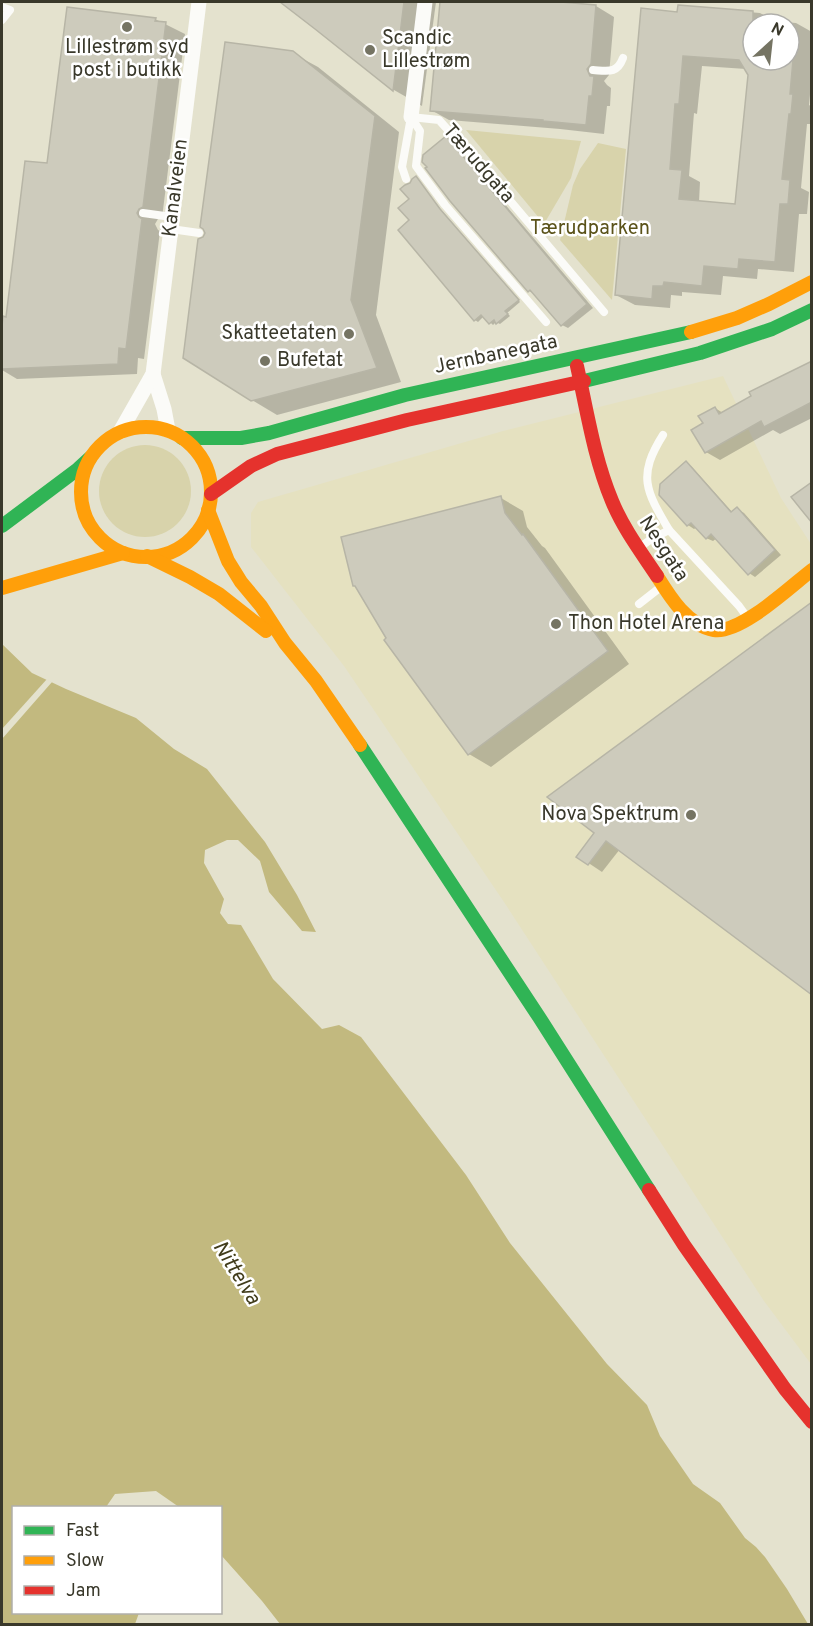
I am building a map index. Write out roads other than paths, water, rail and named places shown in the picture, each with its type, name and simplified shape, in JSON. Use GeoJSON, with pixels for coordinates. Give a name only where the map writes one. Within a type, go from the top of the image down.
{"type":"FeatureCollection","features":[{"type":"Feature","properties":{"kind":"main road","name":"Jernbanegata"},"geometry":{"type":"LineString","coordinates":[[182,438],[241,438],[269,433],[405,395],[686,334],[737,318],[812,282]]}},
{"type":"Feature","properties":{"kind":"main road"},"geometry":{"type":"LineString","coordinates":[[211,494],[251,465],[277,454],[407,420],[581,382],[710,349],[772,329],[812,309]]}},
{"type":"Feature","properties":{"kind":"main road","name":"Nesgata"},"geometry":{"type":"LineString","coordinates":[[575,357],[599,463],[609,493],[618,514],[638,548],[684,612],[709,629],[719,630],[731,627],[748,618],[812,570]]}},
{"type":"Feature","properties":{"kind":"main road"},"geometry":{"type":"LineString","coordinates":[[2,526],[78,469],[106,440],[120,432],[144,426],[168,430],[195,449],[204,462],[211,494],[208,510],[197,532],[185,543],[171,551],[147,556]]}},
{"type":"Feature","properties":{"kind":"main road"},"geometry":{"type":"LineString","coordinates":[[90,458],[81,481],[84,513],[102,540],[123,553]]}},
{"type":"Feature","properties":{"kind":"main road"},"geometry":{"type":"LineString","coordinates":[[208,510],[228,561],[241,582],[316,681],[409,818],[684,1245],[778,1380],[812,1422]]}},
{"type":"Feature","properties":{"kind":"main road"},"geometry":{"type":"LineString","coordinates":[[2,588],[123,553],[147,556],[208,587],[230,602],[255,624],[285,643]]}},
{"type":"Feature","properties":{"kind":"street","name":"Kanalveien"},"geometry":{"type":"LineString","coordinates":[[120,432],[153,374],[199,2]]}},
{"type":"Feature","properties":{"kind":"street","name":"Tærudgata"},"geometry":{"type":"LineString","coordinates":[[411,117],[425,2]]}},
{"type":"Feature","properties":{"kind":"street","name":"Kanalveien"},"geometry":{"type":"LineString","coordinates":[[153,374],[168,430]]}},
{"type":"Feature","properties":{"kind":"lane"},"geometry":{"type":"LineString","coordinates":[[2,7],[10,10],[2,20]]}},
{"type":"Feature","properties":{"kind":"lane"},"geometry":{"type":"LineString","coordinates":[[593,70],[614,70],[620,66],[623,58]]}},
{"type":"Feature","properties":{"kind":"lane","name":"Tærudgata"},"geometry":{"type":"LineString","coordinates":[[406,179],[402,168],[411,117]]}},
{"type":"Feature","properties":{"kind":"lane","name":"Tærudgata"},"geometry":{"type":"LineString","coordinates":[[411,117],[439,120],[604,312]]}},
{"type":"Feature","properties":{"kind":"lane","name":"Tærudgata"},"geometry":{"type":"LineString","coordinates":[[411,117],[420,131],[416,166],[445,205],[546,322]]}},
{"type":"Feature","properties":{"kind":"lane"},"geometry":{"type":"LineString","coordinates":[[143,213],[199,233]]}},
{"type":"Feature","properties":{"kind":"lane"},"geometry":{"type":"LineString","coordinates":[[663,435],[654,448],[648,472],[651,499],[669,530],[740,606],[748,618]]}},
{"type":"Feature","properties":{"kind":"lane"},"geometry":{"type":"LineString","coordinates":[[638,548],[669,530]]}},
{"type":"Feature","properties":{"kind":"lane"},"geometry":{"type":"LineString","coordinates":[[639,604],[663,585]]}},
{"type":"Feature","properties":{"kind":"water","name":"Nittelva"},"geometry":{"type":"Polygon","coordinates":[[[2,644],[32,673],[136,718],[174,749],[207,769],[265,842],[316,932],[302,931],[269,892],[260,861],[238,840],[227,840],[205,850],[204,863],[224,899],[220,913],[228,924],[241,925],[273,979],[322,1029],[339,1025],[361,1037],[466,1175],[510,1243],[607,1364],[647,1405],[660,1436],[693,1484],[720,1503],[745,1538],[765,1557],[808,1624],[280,1624],[222,1556],[222,1506],[178,1506],[156,1491],[115,1494],[107,1506],[12,1506],[12,1614],[139,1614],[135,1624],[2,1624],[2,644]]]}},
{"type":"Feature","properties":{"kind":"place","name":"Lillestrøm syd post i butikk"},"geometry":{"type":"Point","coordinates":[127,27]}},
{"type":"Feature","properties":{"kind":"place","name":"Scandic Lillestrøm"},"geometry":{"type":"Point","coordinates":[370,50]}},
{"type":"Feature","properties":{"kind":"place","name":"Skatteetaten"},"geometry":{"type":"Point","coordinates":[349,334]}},
{"type":"Feature","properties":{"kind":"place","name":"Bufetat"},"geometry":{"type":"Point","coordinates":[265,361]}},
{"type":"Feature","properties":{"kind":"place","name":"Thon Hotel Arena"},"geometry":{"type":"Point","coordinates":[556,624]}},
{"type":"Feature","properties":{"kind":"place","name":"Nova Spektrum"},"geometry":{"type":"Point","coordinates":[691,815]}},
{"type":"Feature","properties":{"kind":"park label","name":"Tærudparken"},"geometry":{"type":"Point","coordinates":[590,229]}}]}
